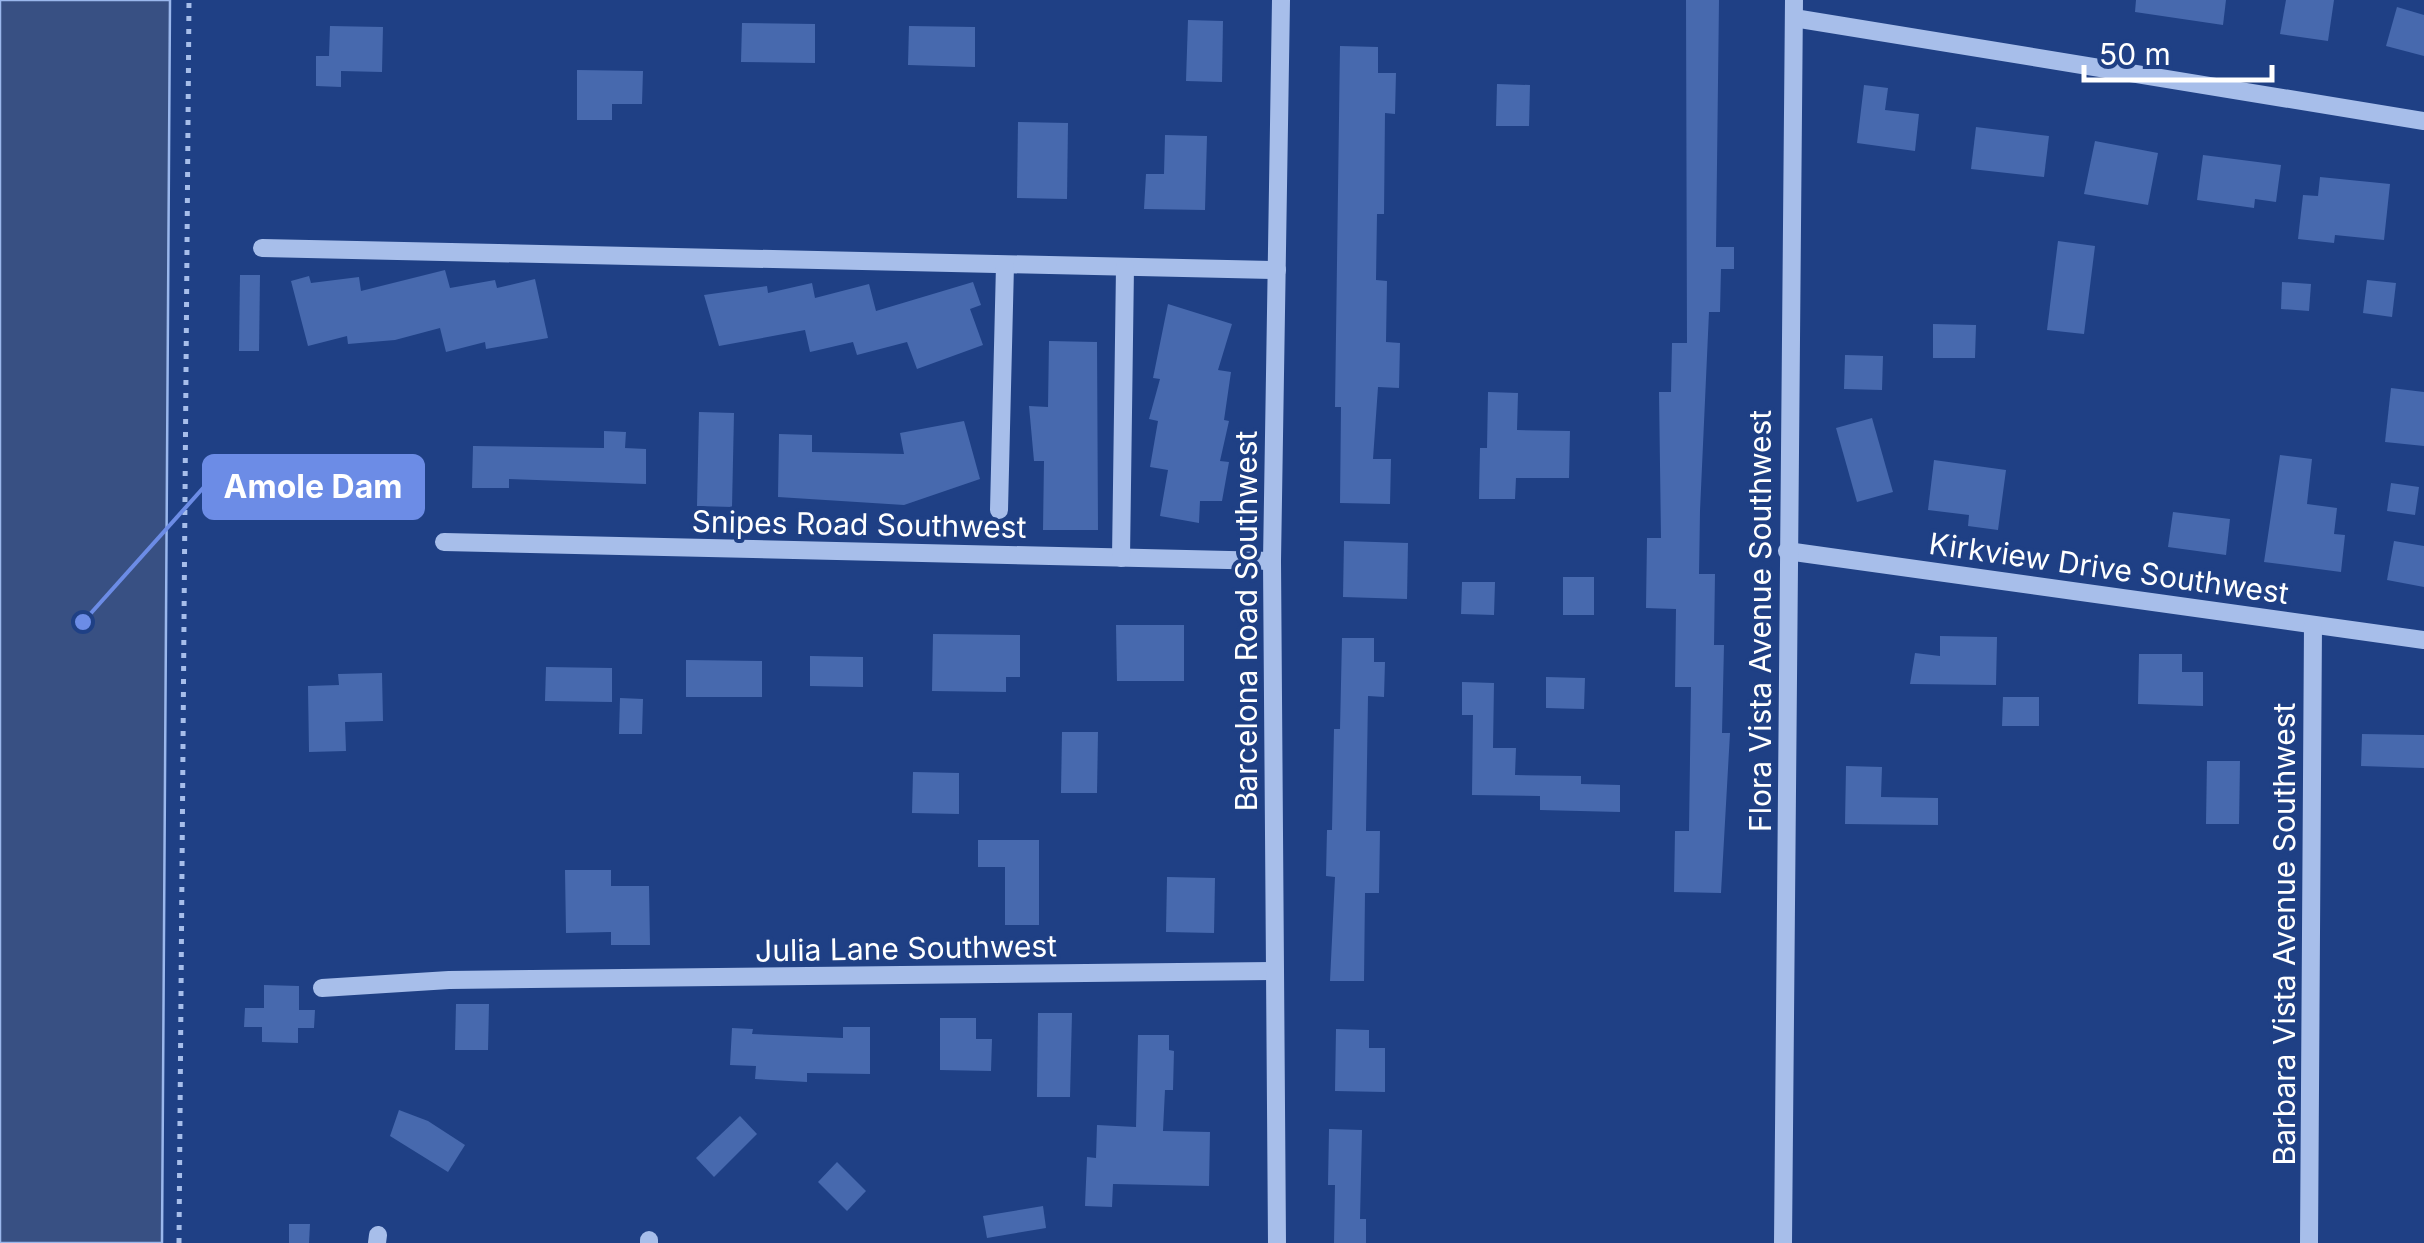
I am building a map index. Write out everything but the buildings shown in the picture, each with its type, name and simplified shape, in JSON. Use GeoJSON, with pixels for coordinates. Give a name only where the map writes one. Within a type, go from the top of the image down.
{"type":"FeatureCollection","features":[{"type":"Feature","properties":{"kind":"street","name":"Barcelona Road Southwest"},"geometry":{"type":"LineString","coordinates":[[1277,1243],[1272,561],[1281,0]]}},
{"type":"Feature","properties":{"kind":"street"},"geometry":{"type":"LineString","coordinates":[[1794,9],[2424,121]]}},
{"type":"Feature","properties":{"kind":"street","name":"Flora Vista Avenue Southwest"},"geometry":{"type":"LineString","coordinates":[[1784,1243],[1794,9]]}},
{"type":"Feature","properties":{"kind":"street"},"geometry":{"type":"LineString","coordinates":[[262,248],[1277,270]]}},
{"type":"Feature","properties":{"kind":"street"},"geometry":{"type":"LineString","coordinates":[[999,510],[1005,265]]}},
{"type":"Feature","properties":{"kind":"street"},"geometry":{"type":"LineString","coordinates":[[1121,558],[1125,267]]}},
{"type":"Feature","properties":{"kind":"street","name":"Snipes Road Southwest"},"geometry":{"type":"LineString","coordinates":[[444,542],[1272,561]]}},
{"type":"Feature","properties":{"kind":"street","name":"Kirkview Drive Southwest"},"geometry":{"type":"LineString","coordinates":[[1787,552],[2424,640]]}},
{"type":"Feature","properties":{"kind":"street","name":"Barbara Vista Avenue Southwest"},"geometry":{"type":"LineString","coordinates":[[2309,1243],[2313,624]]}},
{"type":"Feature","properties":{"kind":"street","name":"Julia Lane Southwest"},"geometry":{"type":"LineString","coordinates":[[322,988],[540,979],[1273,972]]}},
{"type":"Feature","properties":{"kind":"path"},"geometry":{"type":"LineString","coordinates":[[179,1243],[190,0]]}},
{"type":"Feature","properties":{"kind":"water"},"geometry":{"type":"Polygon","coordinates":[[[0,0],[170,0],[162,1243],[0,1243],[0,0]]]}},
{"type":"Feature","properties":{"kind":"place","name":"Amole Dam"},"geometry":{"type":"Point","coordinates":[83,622]}}]}
